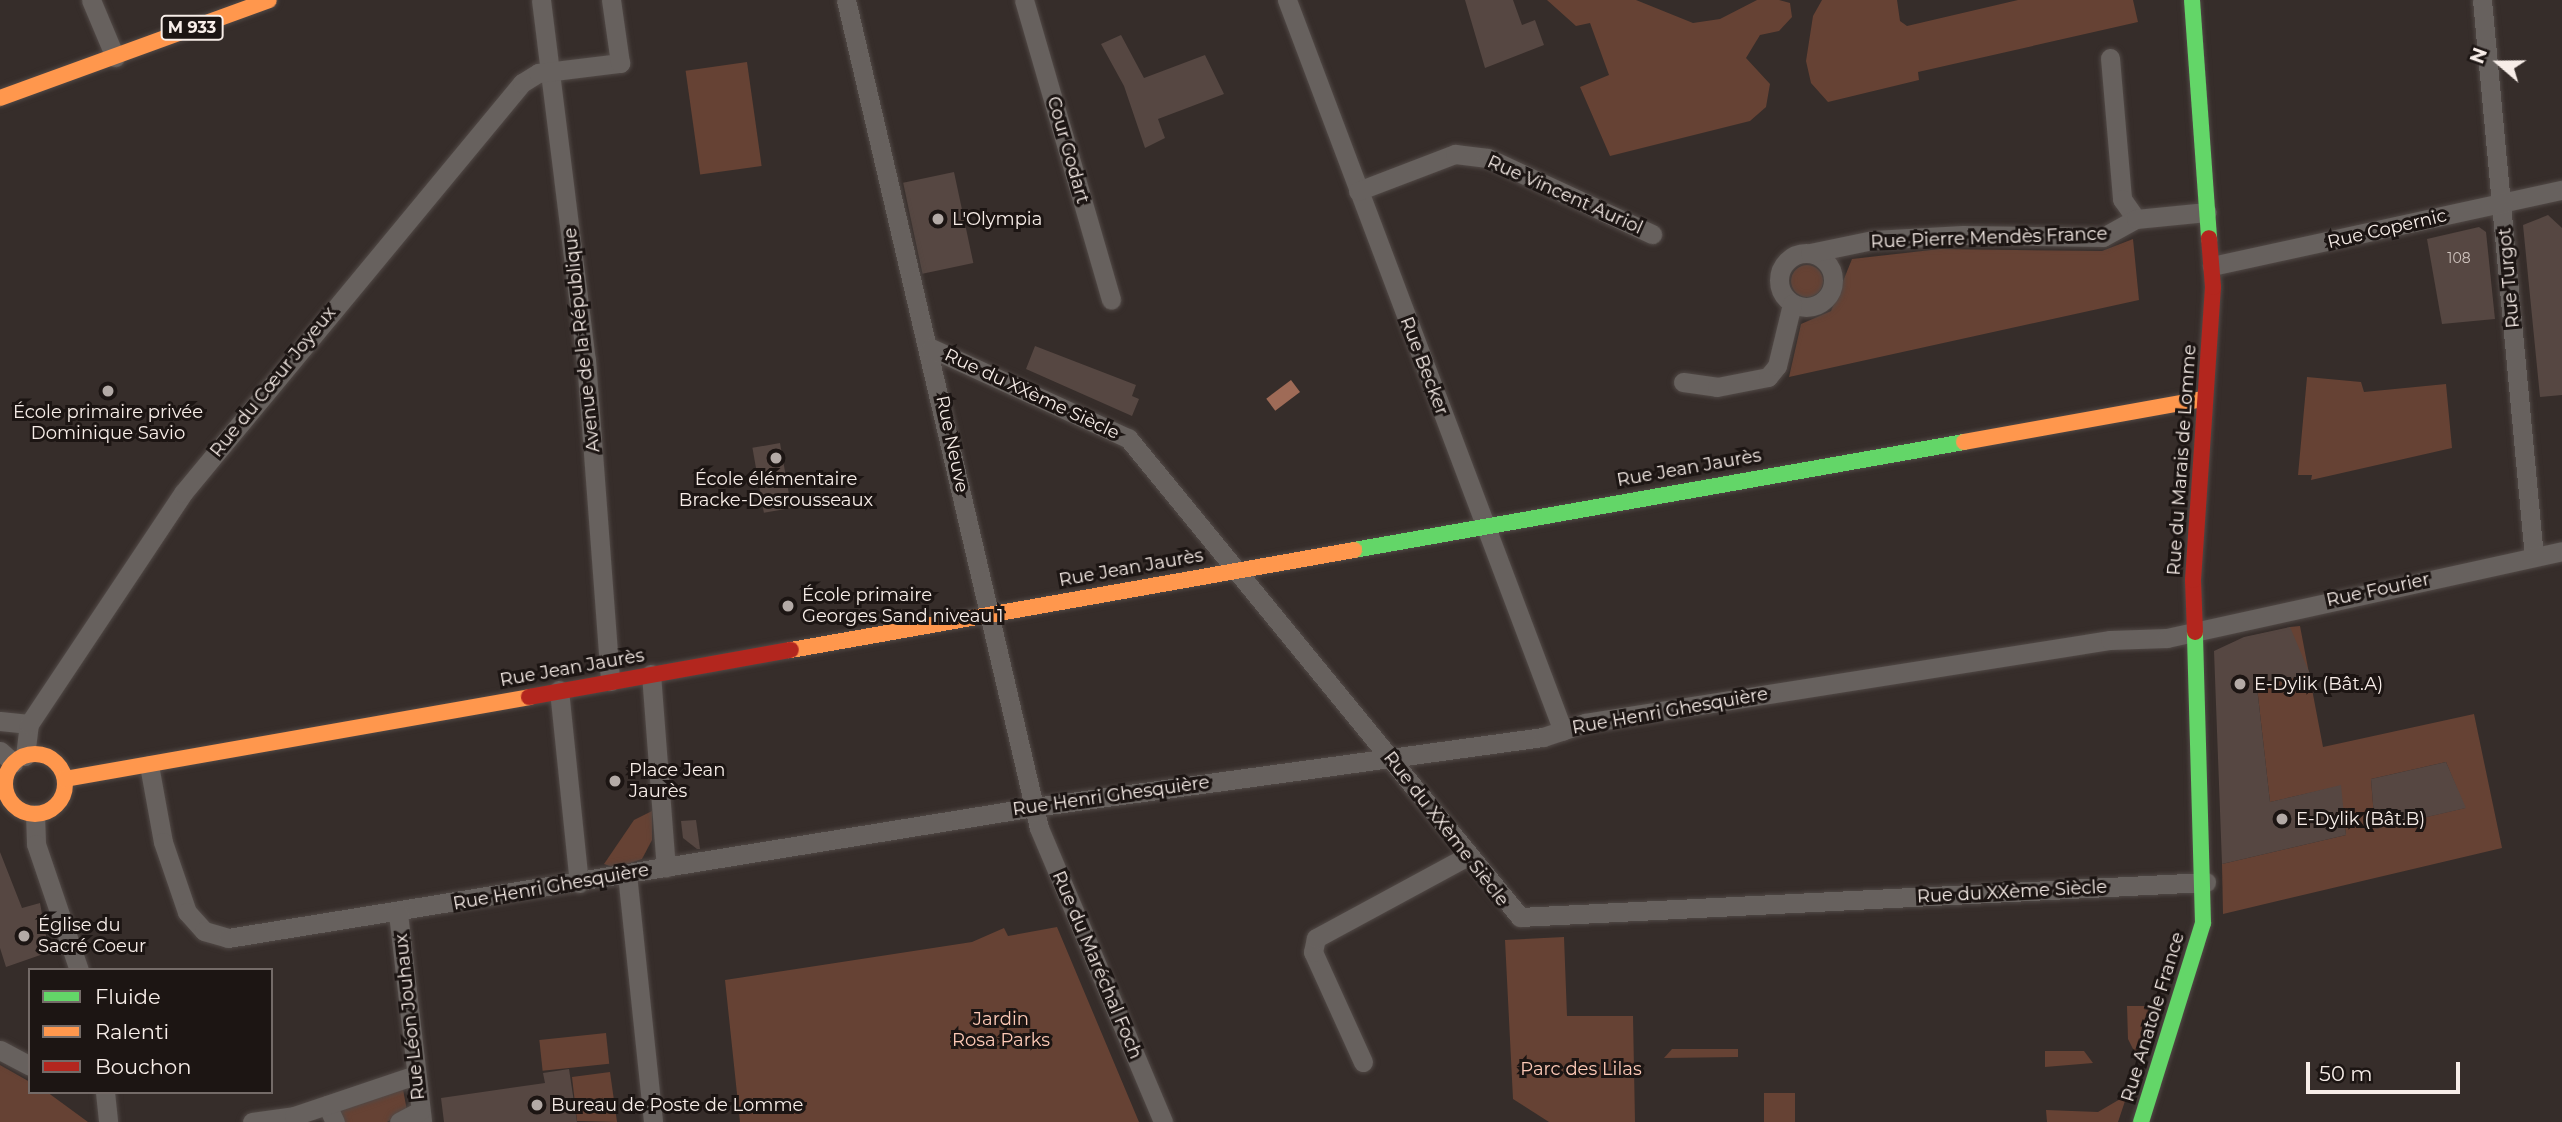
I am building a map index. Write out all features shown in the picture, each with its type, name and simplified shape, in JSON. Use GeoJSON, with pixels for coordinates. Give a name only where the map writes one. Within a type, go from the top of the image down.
{"type":"FeatureCollection","features":[{"type":"Feature","properties":{"kind":"street"},"geometry":{"type":"LineString","coordinates":[[91,0],[115,57]]}},
{"type":"Feature","properties":{"kind":"street","name":"M 933"},"geometry":{"type":"LineString","coordinates":[[0,99],[268,0]]}},
{"type":"Feature","properties":{"kind":"street","name":"Avenue de la République"},"geometry":{"type":"LineString","coordinates":[[541,0],[589,387],[610,681]]}},
{"type":"Feature","properties":{"kind":"street","name":"Rue du Cœur Joyeux"},"geometry":{"type":"LineString","coordinates":[[13,757],[29,724],[194,477],[522,83],[550,72],[620,63],[611,0]]}},
{"type":"Feature","properties":{"kind":"street","name":"Rue Neuve"},"geometry":{"type":"LineString","coordinates":[[846,0],[913,301],[931,348],[1034,807]]}},
{"type":"Feature","properties":{"kind":"street","name":"Cour Godart"},"geometry":{"type":"LineString","coordinates":[[1024,0],[1111,300]]}},
{"type":"Feature","properties":{"kind":"street","name":"Rue Becker"},"geometry":{"type":"LineString","coordinates":[[1287,0],[1563,731]]}},
{"type":"Feature","properties":{"kind":"street","name":"Rue du Marais de Lomme"},"geometry":{"type":"LineString","coordinates":[[2192,0],[2212,265],[2194,527],[2195,632],[2206,882],[2203,923]]}},
{"type":"Feature","properties":{"kind":"street","name":"Rue Turgot"},"geometry":{"type":"LineString","coordinates":[[2482,0],[2534,557]]}},
{"type":"Feature","properties":{"kind":"street"},"geometry":{"type":"LineString","coordinates":[[2110,58],[2122,199],[2136,219]]}},
{"type":"Feature","properties":{"kind":"street","name":"Rue Vincent Auriol"},"geometry":{"type":"LineString","coordinates":[[1357,191],[1455,153],[1488,158],[1652,234]]}},
{"type":"Feature","properties":{"kind":"street","name":"Rue Copernic"},"geometry":{"type":"LineString","coordinates":[[2212,265],[2562,190]]}},
{"type":"Feature","properties":{"kind":"street","name":"Rue Pierre Mendès France"},"geometry":{"type":"LineString","coordinates":[[1792,304],[1780,290],[1780,271],[1792,257],[1810,253],[1872,240],[1950,235],[2103,237],[2136,219],[2207,212]]}},
{"type":"Feature","properties":{"kind":"street"},"geometry":{"type":"LineString","coordinates":[[1683,382],[1717,387],[1769,377],[1777,366],[1792,304],[1818,305],[1833,285],[1825,261],[1810,253]]}},
{"type":"Feature","properties":{"kind":"street","name":"Rue du XXème Siècle"},"geometry":{"type":"LineString","coordinates":[[931,348],[1128,438],[1238,569],[1513,913],[1529,919],[2206,882]]}},
{"type":"Feature","properties":{"kind":"street","name":"Rue Jean Jaurès"},"geometry":{"type":"LineString","coordinates":[[65,779],[1484,524],[2204,399]]}},
{"type":"Feature","properties":{"kind":"street","name":"Rue Fourier"},"geometry":{"type":"LineString","coordinates":[[2195,632],[2562,551]]}},
{"type":"Feature","properties":{"kind":"street","name":"Rue Henri Ghesquière"},"geometry":{"type":"LineString","coordinates":[[149,765],[183,904],[204,931],[228,938],[398,913],[1034,807],[1563,731],[1585,723],[2096,642],[2195,632]]}},
{"type":"Feature","properties":{"kind":"street"},"geometry":{"type":"LineString","coordinates":[[651,674],[666,867]]}},
{"type":"Feature","properties":{"kind":"street"},"geometry":{"type":"LineString","coordinates":[[559,690],[579,883]]}},
{"type":"Feature","properties":{"kind":"street"},"geometry":{"type":"LineString","coordinates":[[0,721],[29,724]]}},
{"type":"Feature","properties":{"kind":"street"},"geometry":{"type":"LineString","coordinates":[[13,757],[51,758],[65,779],[59,801],[35,814],[17,807],[3,791],[13,757]]}},
{"type":"Feature","properties":{"kind":"street","name":"Rue du Maréchal Foch"},"geometry":{"type":"LineString","coordinates":[[1034,807],[1163,1122]]}},
{"type":"Feature","properties":{"kind":"street"},"geometry":{"type":"LineString","coordinates":[[35,814],[36,844],[78,968]]}},
{"type":"Feature","properties":{"kind":"street"},"geometry":{"type":"LineString","coordinates":[[1363,1062],[1313,952],[1316,938],[1466,857]]}},
{"type":"Feature","properties":{"kind":"street"},"geometry":{"type":"LineString","coordinates":[[627,874],[653,1122]]}},
{"type":"Feature","properties":{"kind":"street","name":"Rue Léon Jouhaux"},"geometry":{"type":"LineString","coordinates":[[398,913],[421,1116]]}},
{"type":"Feature","properties":{"kind":"street","name":"Rue Anatole France"},"geometry":{"type":"LineString","coordinates":[[2141,1122],[2203,923]]}},
{"type":"Feature","properties":{"kind":"street"},"geometry":{"type":"LineString","coordinates":[[0,1050],[28,1065]]}},
{"type":"Feature","properties":{"kind":"street"},"geometry":{"type":"LineString","coordinates":[[252,1122],[331,1113],[416,1075]]}},
{"type":"Feature","properties":{"kind":"street"},"geometry":{"type":"LineString","coordinates":[[105,1094],[108,1122]]}},
{"type":"Feature","properties":{"kind":"street"},"geometry":{"type":"LineString","coordinates":[[398,1122],[421,1116]]}},
{"type":"Feature","properties":{"kind":"green space"},"geometry":{"type":"Polygon","coordinates":[[[1547,0],[1636,0],[1693,23],[1720,19],[1757,0],[1779,0],[1790,3],[1792,17],[1779,31],[1760,35],[1746,58],[1770,84],[1766,107],[1750,121],[1610,156],[1580,87],[1609,75],[1590,23],[1576,26],[1547,0]]]}},
{"type":"Feature","properties":{"kind":"green space"},"geometry":{"type":"Polygon","coordinates":[[[1822,0],[1897,0],[1900,21],[1907,26],[2018,0],[2133,0],[2138,22],[1918,72],[1919,80],[1828,102],[1811,83],[1806,61],[1813,16],[1822,0]]]}},
{"type":"Feature","properties":{"kind":"green space"},"geometry":{"type":"Polygon","coordinates":[[[747,62],[762,166],[700,175],[686,71],[747,62]]]}},
{"type":"Feature","properties":{"kind":"green space"},"geometry":{"type":"Polygon","coordinates":[[[2133,239],[2139,300],[1789,377],[1801,324],[1831,311],[1852,259],[1940,249],[2102,251],[2133,239]]]}},
{"type":"Feature","properties":{"kind":"green space"},"geometry":{"type":"Polygon","coordinates":[[[1807,265],[1818,270],[1823,281],[1818,292],[1807,297],[1796,292],[1791,281],[1796,270],[1807,265]]]}},
{"type":"Feature","properties":{"kind":"green space"},"geometry":{"type":"Polygon","coordinates":[[[2307,377],[2361,382],[2364,392],[2446,384],[2452,448],[2311,480],[2312,475],[2298,475],[2307,377]]]}},
{"type":"Feature","properties":{"kind":"green space"},"geometry":{"type":"Polygon","coordinates":[[[2300,626],[2323,747],[2474,714],[2502,848],[2223,914],[2222,864],[2346,835],[2340,786],[2270,802],[2257,687],[2290,627],[2300,626]],[[2446,762],[2371,779],[2375,829],[2465,808],[2446,762]]]}},
{"type":"Feature","properties":{"kind":"green space"},"geometry":{"type":"Polygon","coordinates":[[[652,811],[652,840],[642,859],[616,868],[604,864],[634,820],[652,811]]]}},
{"type":"Feature","properties":{"kind":"green space","name":"Jardin Rosa Parks"},"geometry":{"type":"Polygon","coordinates":[[[1057,927],[1139,1122],[740,1122],[725,980],[972,942],[1004,928],[1008,936],[1057,927]]]}},
{"type":"Feature","properties":{"kind":"green space","name":"Parc des Lilas"},"geometry":{"type":"Polygon","coordinates":[[[1564,937],[1567,1016],[1633,1016],[1635,1122],[1549,1122],[1513,1099],[1505,940],[1564,937]]]}},
{"type":"Feature","properties":{"kind":"green space"},"geometry":{"type":"Polygon","coordinates":[[[2127,1006],[2155,1006],[2138,1059],[2128,1039],[2127,1006]]]}},
{"type":"Feature","properties":{"kind":"green space"},"geometry":{"type":"Polygon","coordinates":[[[606,1033],[609,1064],[543,1071],[539,1040],[606,1033]]]}},
{"type":"Feature","properties":{"kind":"green space"},"geometry":{"type":"Polygon","coordinates":[[[1672,1049],[1738,1049],[1738,1057],[1664,1058],[1672,1049]]]}},
{"type":"Feature","properties":{"kind":"green space"},"geometry":{"type":"Polygon","coordinates":[[[2045,1051],[2084,1051],[2093,1063],[2045,1067],[2045,1051]]]}},
{"type":"Feature","properties":{"kind":"green space"},"geometry":{"type":"Polygon","coordinates":[[[0,1065],[28,1081],[28,1094],[50,1094],[88,1122],[0,1122],[0,1065]]]}},
{"type":"Feature","properties":{"kind":"green space"},"geometry":{"type":"Polygon","coordinates":[[[610,1072],[617,1122],[577,1121],[572,1077],[610,1072]]]}},
{"type":"Feature","properties":{"kind":"green space"},"geometry":{"type":"Polygon","coordinates":[[[403,1089],[407,1111],[387,1122],[340,1122],[337,1111],[403,1089]]]}},
{"type":"Feature","properties":{"kind":"green space"},"geometry":{"type":"Polygon","coordinates":[[[1764,1093],[1795,1093],[1795,1122],[1764,1122],[1764,1093]]]}},
{"type":"Feature","properties":{"kind":"green space"},"geometry":{"type":"Polygon","coordinates":[[[2127,1095],[2118,1122],[2047,1122],[2046,1110],[2098,1112],[2127,1095]]]}},
{"type":"Feature","properties":{"kind":"shaded area"},"geometry":{"type":"Polygon","coordinates":[[[1291,380],[1300,392],[1275,411],[1266,399],[1291,380]]]}},
{"type":"Feature","properties":{"kind":"building"},"geometry":{"type":"Polygon","coordinates":[[[1465,0],[1513,0],[1522,25],[1535,20],[1544,45],[1485,68],[1465,0]]]}},
{"type":"Feature","properties":{"kind":"building"},"geometry":{"type":"Polygon","coordinates":[[[1121,35],[1144,78],[1205,55],[1224,94],[1158,119],[1165,138],[1145,148],[1124,86],[1101,44],[1121,35]]]}},
{"type":"Feature","properties":{"kind":"building","name":"L'Olympia"},"geometry":{"type":"Polygon","coordinates":[[[954,172],[973,263],[922,274],[903,183],[954,172]]]}},
{"type":"Feature","properties":{"kind":"building"},"geometry":{"type":"Polygon","coordinates":[[[2548,215],[2562,228],[2562,395],[2540,397],[2523,225],[2548,215]]]}},
{"type":"Feature","properties":{"kind":"building"},"geometry":{"type":"Polygon","coordinates":[[[2479,227],[2486,232],[2495,319],[2442,324],[2427,239],[2479,227]]]}},
{"type":"Feature","properties":{"kind":"building"},"geometry":{"type":"Polygon","coordinates":[[[1035,346],[1136,385],[1132,396],[1139,399],[1132,416],[1026,369],[1035,346]]]}},
{"type":"Feature","properties":{"kind":"building"},"geometry":{"type":"Polygon","coordinates":[[[780,443],[791,508],[764,513],[752,448],[780,443]]]}},
{"type":"Feature","properties":{"kind":"building"},"geometry":{"type":"Polygon","coordinates":[[[2290,627],[2310,674],[2257,687],[2270,802],[2341,785],[2346,835],[2222,864],[2214,651],[2244,637],[2290,627]]]}},
{"type":"Feature","properties":{"kind":"building"},"geometry":{"type":"Polygon","coordinates":[[[2446,762],[2466,808],[2375,829],[2371,779],[2446,762]]]}},
{"type":"Feature","properties":{"kind":"building"},"geometry":{"type":"Polygon","coordinates":[[[696,820],[700,849],[683,838],[681,821],[696,820]]]}},
{"type":"Feature","properties":{"kind":"building","name":"Église du Sacré Coeur"},"geometry":{"type":"Polygon","coordinates":[[[0,852],[22,908],[40,903],[49,952],[6,967],[0,948],[0,852]]]}},
{"type":"Feature","properties":{"kind":"building","name":"Bureau de Poste de Lomme"},"geometry":{"type":"Polygon","coordinates":[[[569,1069],[577,1122],[444,1122],[441,1098],[545,1083],[543,1073],[569,1069]]]}},
{"type":"Feature","properties":{"kind":"traffic: fast"},"geometry":{"type":"LineString","coordinates":[[2192,0],[2209,238]]}},
{"type":"Feature","properties":{"kind":"traffic: fast"},"geometry":{"type":"LineString","coordinates":[[1354,550],[1964,442]]}},
{"type":"Feature","properties":{"kind":"traffic: fast"},"geometry":{"type":"LineString","coordinates":[[2141,1122],[2203,923],[2195,632]]}},
{"type":"Feature","properties":{"kind":"traffic: slow"},"geometry":{"type":"LineString","coordinates":[[0,98],[269,0]]}},
{"type":"Feature","properties":{"kind":"traffic: slow"},"geometry":{"type":"LineString","coordinates":[[1964,442],[2204,399]]}},
{"type":"Feature","properties":{"kind":"traffic: slow"},"geometry":{"type":"LineString","coordinates":[[791,650],[1354,550]]}},
{"type":"Feature","properties":{"kind":"traffic: slow"},"geometry":{"type":"LineString","coordinates":[[65,779],[529,697]]}},
{"type":"Feature","properties":{"kind":"traffic: slow"},"geometry":{"type":"LineString","coordinates":[[35,754],[52,759],[60,767],[65,784],[60,801],[52,809],[35,814],[18,809],[10,801],[5,784],[10,767],[18,759],[35,754]]}},
{"type":"Feature","properties":{"kind":"traffic: jam"},"geometry":{"type":"LineString","coordinates":[[2195,632],[2193,580],[2213,287],[2209,238]]}},
{"type":"Feature","properties":{"kind":"traffic: jam"},"geometry":{"type":"LineString","coordinates":[[529,697],[791,650]]}},
{"type":"Feature","properties":{"kind":"place","name":"L'Olympia"},"geometry":{"type":"Point","coordinates":[938,219]}},
{"type":"Feature","properties":{"kind":"place","name":"École primaire privée Dominique Savio"},"geometry":{"type":"Point","coordinates":[108,391]}},
{"type":"Feature","properties":{"kind":"place","name":"École élémentaire Bracke-Desrousseaux"},"geometry":{"type":"Point","coordinates":[776,458]}},
{"type":"Feature","properties":{"kind":"place","name":"École primaire Georges Sand niveau 1"},"geometry":{"type":"Point","coordinates":[788,606]}},
{"type":"Feature","properties":{"kind":"place","name":"E-Dylik (Bât.A)"},"geometry":{"type":"Point","coordinates":[2240,684]}},
{"type":"Feature","properties":{"kind":"place","name":"Place Jean Jaurès"},"geometry":{"type":"Point","coordinates":[615,781]}},
{"type":"Feature","properties":{"kind":"place","name":"E-Dylik (Bât.B)"},"geometry":{"type":"Point","coordinates":[2282,819]}},
{"type":"Feature","properties":{"kind":"place","name":"Église du Sacré Coeur"},"geometry":{"type":"Point","coordinates":[24,936]}},
{"type":"Feature","properties":{"kind":"place","name":"Bureau de Poste de Lomme"},"geometry":{"type":"Point","coordinates":[537,1105]}}]}
